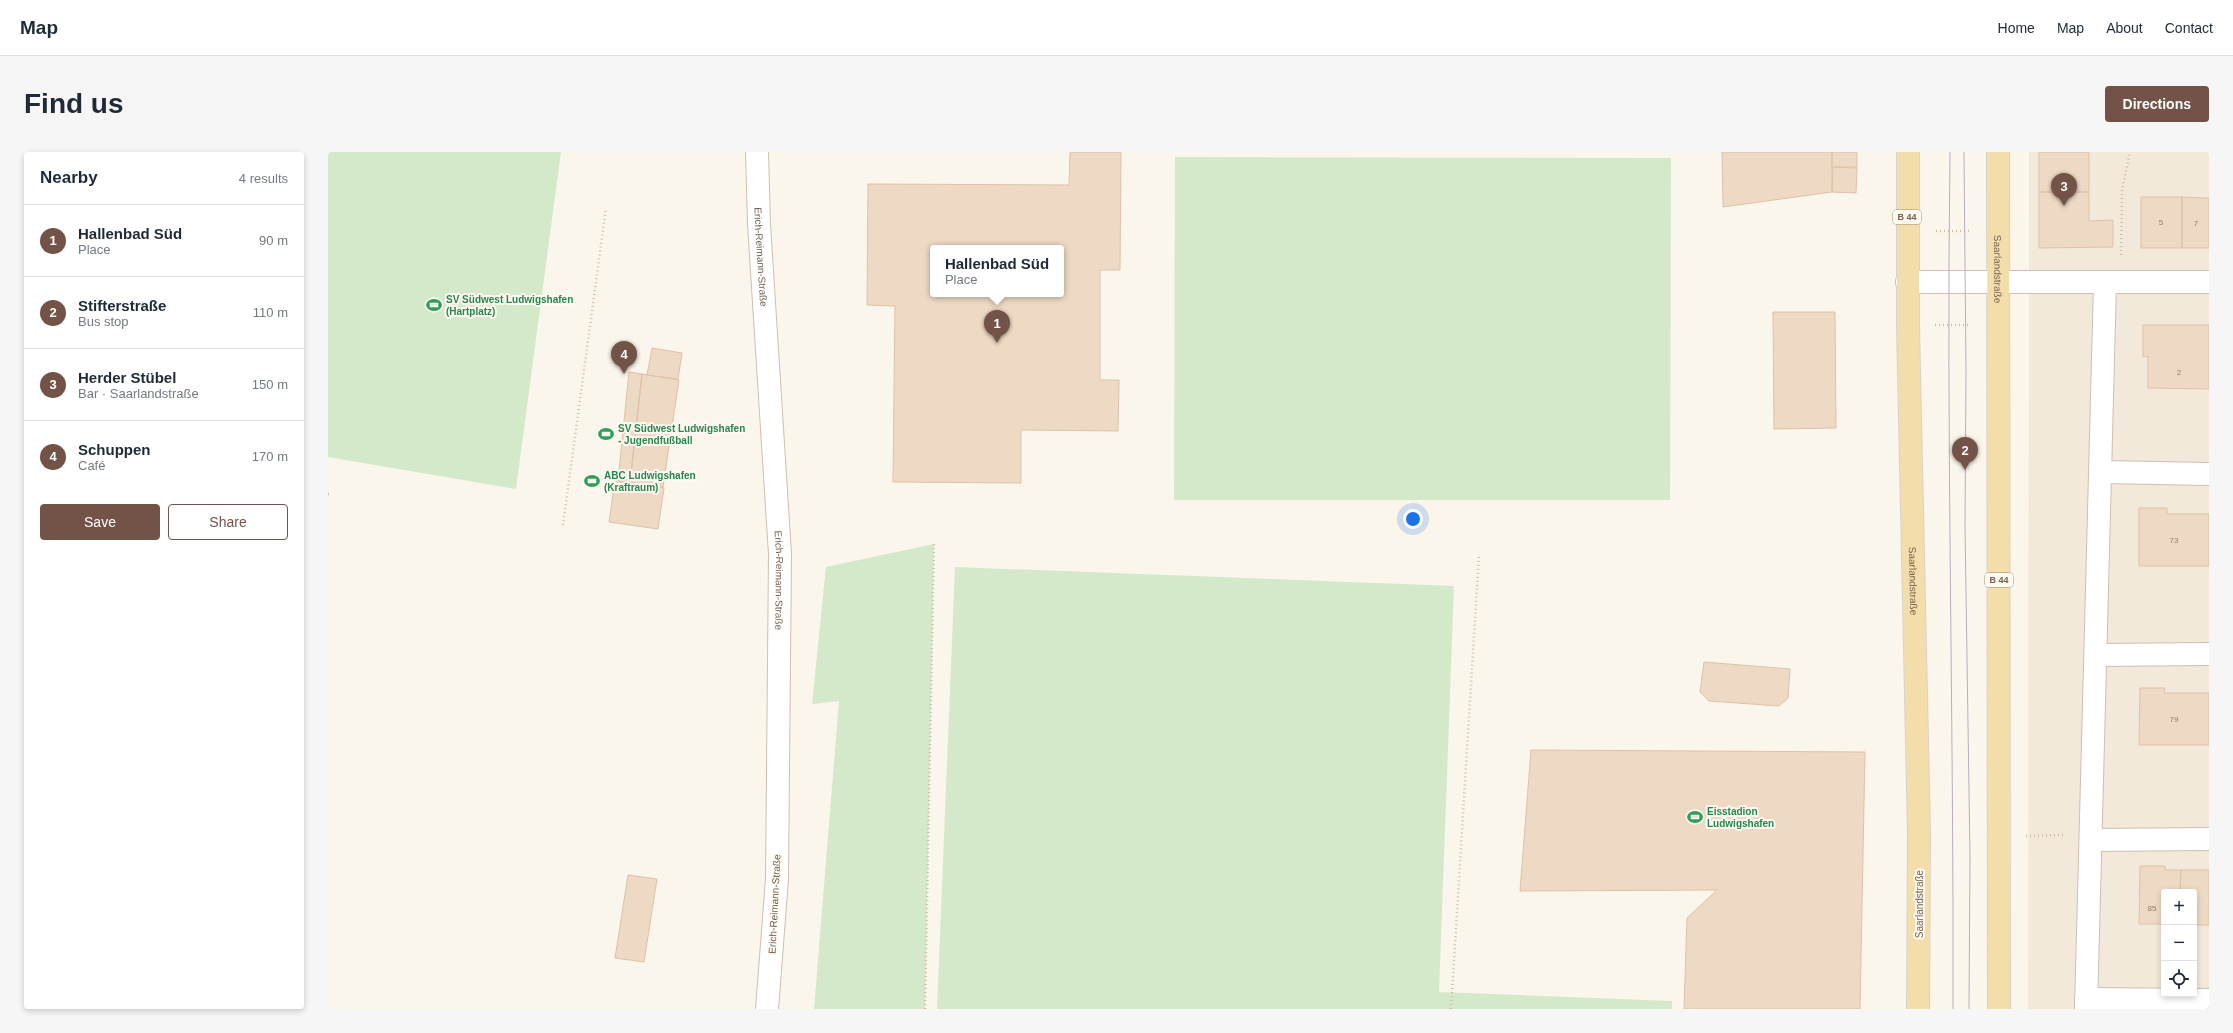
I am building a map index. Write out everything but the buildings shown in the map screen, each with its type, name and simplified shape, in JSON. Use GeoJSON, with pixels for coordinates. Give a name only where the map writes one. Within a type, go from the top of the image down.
{"type":"FeatureCollection","features":[{"type":"Feature","properties":{"kind":"main road","name":"Saarlandstraße"},"geometry":{"type":"LineString","coordinates":[[1908,152],[1907,282],[1919,826],[1918,1009]]}},
{"type":"Feature","properties":{"kind":"main road","name":"Saarlandstraße"},"geometry":{"type":"LineString","coordinates":[[1998,152],[2000,283],[1999,1009]]}},
{"type":"Feature","properties":{"kind":"street","name":"Erich-Reimann-Straße"},"geometry":{"type":"LineString","coordinates":[[757,152],[759,224],[780,554],[777,879],[767,1009]]}},
{"type":"Feature","properties":{"kind":"street"},"geometry":{"type":"LineString","coordinates":[[1907,282],[2209,282]]}},
{"type":"Feature","properties":{"kind":"street"},"geometry":{"type":"LineString","coordinates":[[2113,283],[2101,472],[2086,1004],[2209,1000]]}},
{"type":"Feature","properties":{"kind":"street"},"geometry":{"type":"LineString","coordinates":[[2101,472],[2209,474]]}},
{"type":"Feature","properties":{"kind":"street"},"geometry":{"type":"LineString","coordinates":[[2097,655],[2209,654]]}},
{"type":"Feature","properties":{"kind":"street"},"geometry":{"type":"LineString","coordinates":[[2091,840],[2209,839]]}},
{"type":"Feature","properties":{"kind":"path"},"geometry":{"type":"LineString","coordinates":[[2113,283],[2122,190],[2130,152]]}},
{"type":"Feature","properties":{"kind":"path"},"geometry":{"type":"LineString","coordinates":[[563,525],[606,208]]}},
{"type":"Feature","properties":{"kind":"path"},"geometry":{"type":"LineString","coordinates":[[1908,231],[1999,231]]}},
{"type":"Feature","properties":{"kind":"path"},"geometry":{"type":"LineString","coordinates":[[1908,325],[1999,325]]}},
{"type":"Feature","properties":{"kind":"path"},"geometry":{"type":"LineString","coordinates":[[925,1009],[934,544]]}},
{"type":"Feature","properties":{"kind":"path"},"geometry":{"type":"LineString","coordinates":[[1451,1009],[1479,555]]}},
{"type":"Feature","properties":{"kind":"path"},"geometry":{"type":"LineString","coordinates":[[2024,836],[2071,835],[2091,840]]}},
{"type":"Feature","properties":{"kind":"shaded area"},"geometry":{"type":"Polygon","coordinates":[[[2029,152],[2209,152],[2209,1009],[2028,1009],[2029,152]]]}},
{"type":"Feature","properties":{"kind":"green space","name":"SV Südwest Ludwigshafen (Hartplatz)"},"geometry":{"type":"Polygon","coordinates":[[[328,152],[561,152],[516,489],[328,457],[328,152]]]}},
{"type":"Feature","properties":{"kind":"green space"},"geometry":{"type":"Polygon","coordinates":[[[1175,157],[1671,158],[1670,500],[1174,500],[1175,157]]]}},
{"type":"Feature","properties":{"kind":"green space"},"geometry":{"type":"Polygon","coordinates":[[[934,544],[925,1009],[814,1009],[839,701],[812,704],[826,567],[934,544]]]}},
{"type":"Feature","properties":{"kind":"green space"},"geometry":{"type":"Polygon","coordinates":[[[955,567],[1454,586],[1439,992],[1672,1001],[1672,1009],[937,1009],[955,567]]]}},
{"type":"Feature","properties":{"kind":"tram line"},"geometry":{"type":"LineString","coordinates":[[1950,152],[1949,473],[1953,1009]]}},
{"type":"Feature","properties":{"kind":"tram line"},"geometry":{"type":"LineString","coordinates":[[1964,152],[1966,371],[1965,526],[1970,856],[1969,1009]]}},
{"type":"Feature","properties":{"kind":"place","name":"Herder Stübel"},"geometry":{"type":"Point","coordinates":[2064,206]}},
{"type":"Feature","properties":{"kind":"place","name":"SV Südwest Ludwigshafen (Hartplatz)"},"geometry":{"type":"Point","coordinates":[434,305]}},
{"type":"Feature","properties":{"kind":"place","name":"Hallenbad Süd"},"geometry":{"type":"Point","coordinates":[997,343]}},
{"type":"Feature","properties":{"kind":"place","name":"Schuppen"},"geometry":{"type":"Point","coordinates":[624,374]}},
{"type":"Feature","properties":{"kind":"place","name":"SV Südwest Ludwigshafen - Jugendfußball"},"geometry":{"type":"Point","coordinates":[606,434]}},
{"type":"Feature","properties":{"kind":"place","name":"Stifterstraße"},"geometry":{"type":"Point","coordinates":[1965,470]}},
{"type":"Feature","properties":{"kind":"place","name":"ABC Ludwigshafen (Kraftraum)"},"geometry":{"type":"Point","coordinates":[592,481]}},
{"type":"Feature","properties":{"kind":"place","name":"Eisstadion Ludwigshafen"},"geometry":{"type":"Point","coordinates":[1695,817]}}]}
